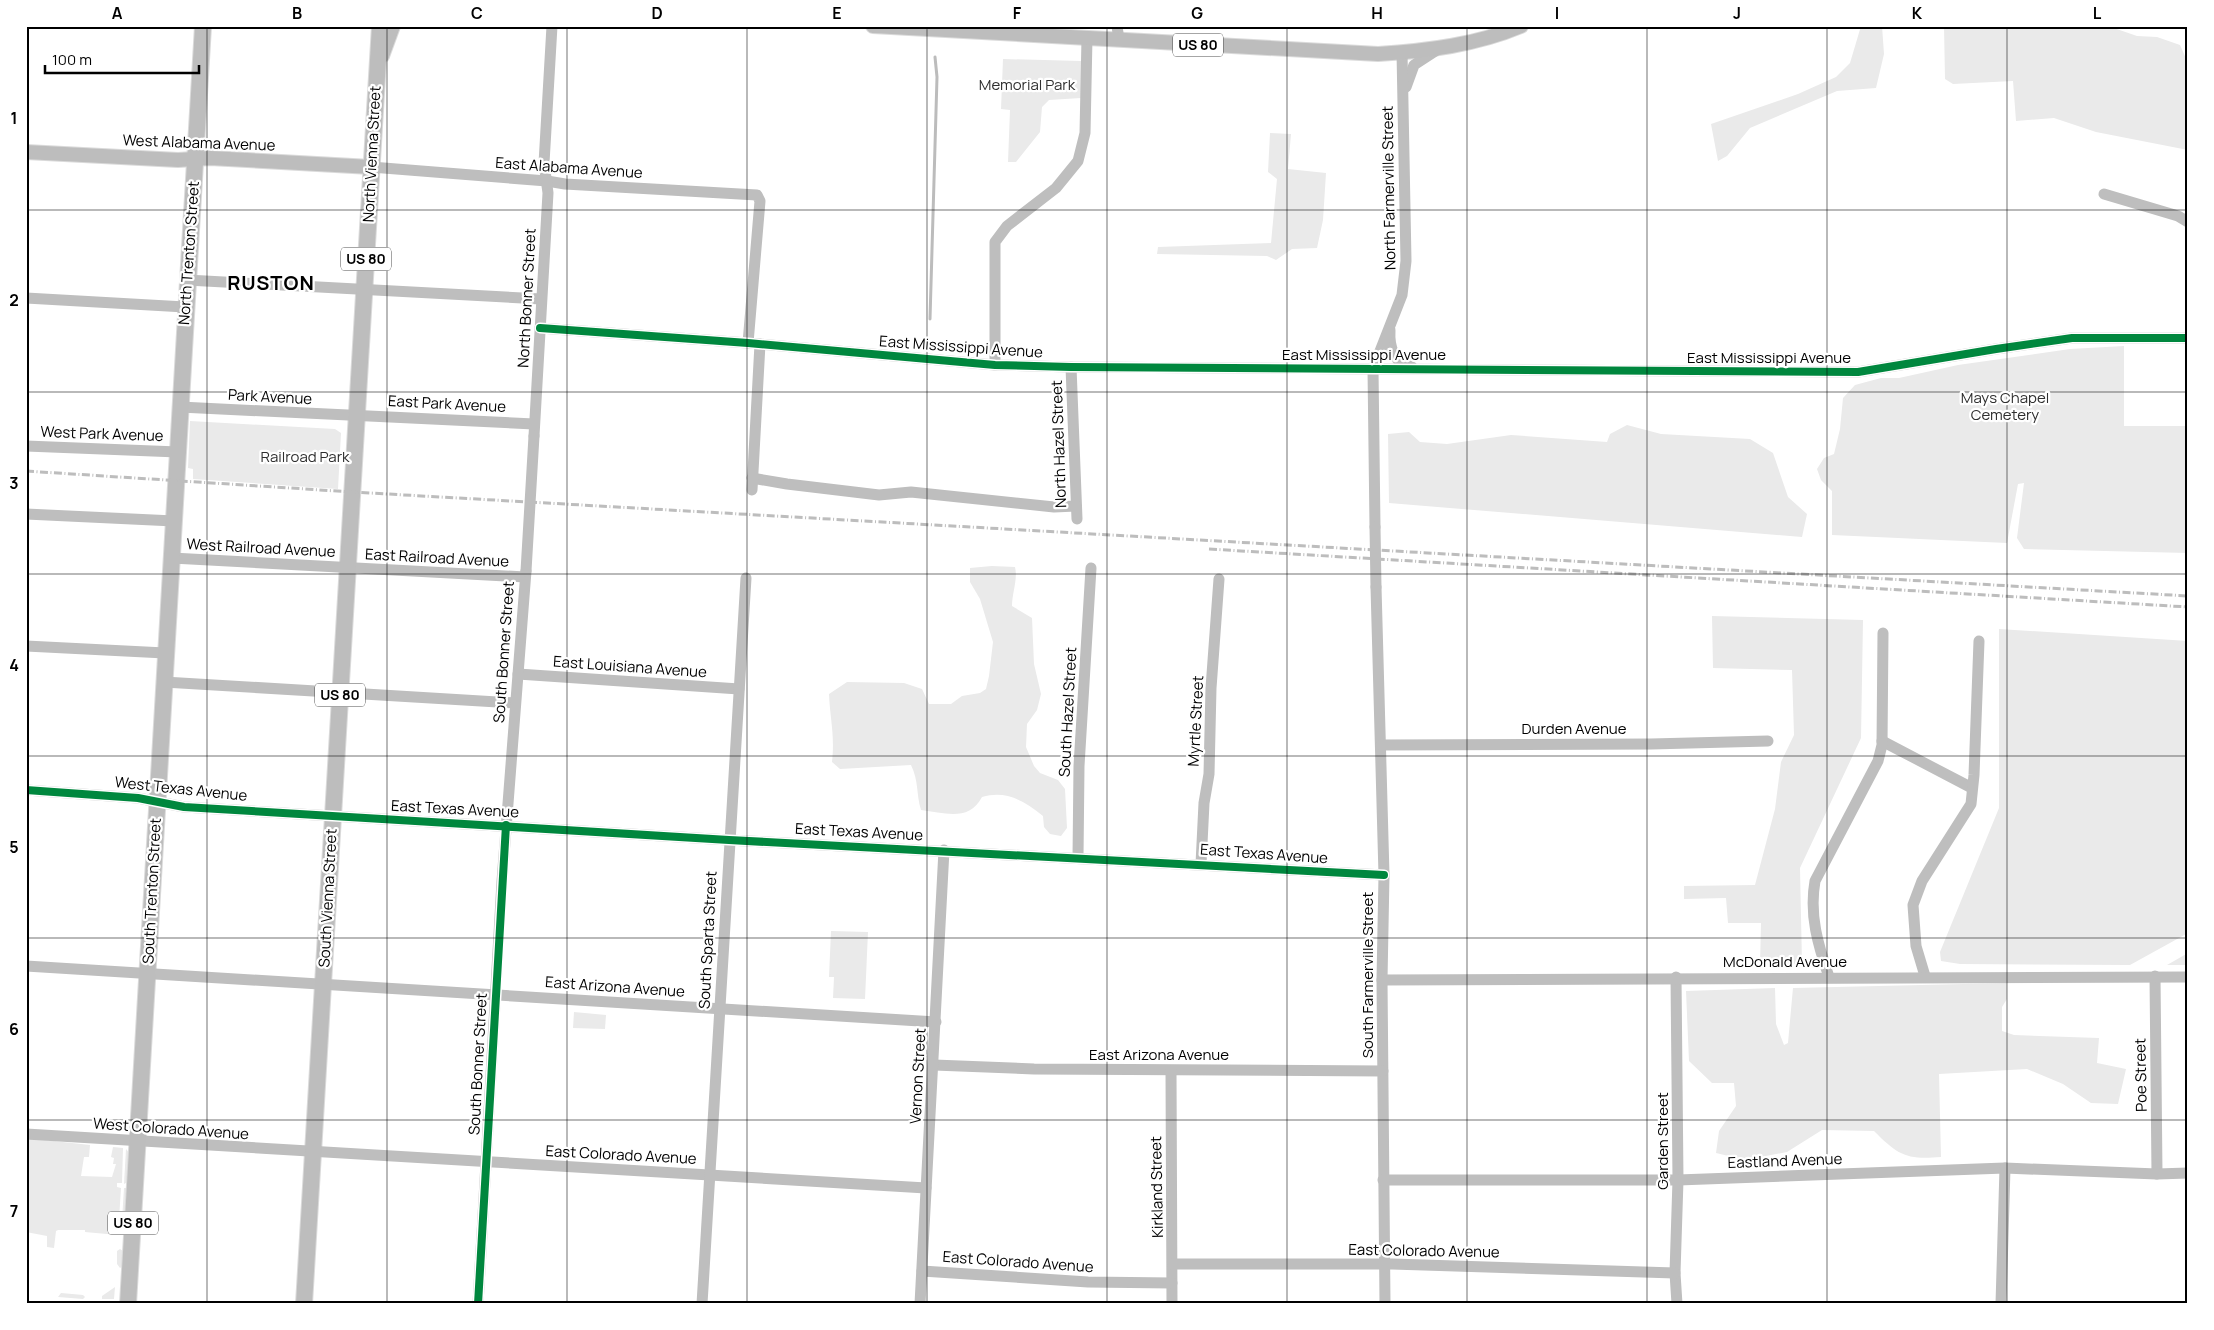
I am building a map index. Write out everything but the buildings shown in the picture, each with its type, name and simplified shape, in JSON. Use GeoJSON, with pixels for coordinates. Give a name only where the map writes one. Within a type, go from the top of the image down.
{"type":"FeatureCollection","features":[{"type":"Feature","properties":{"kind":"highway","name":"North Trenton Street"},"geometry":{"type":"LineString","coordinates":[[176,479],[203,26]]}},
{"type":"Feature","properties":{"kind":"highway","name":"North Vienna Street"},"geometry":{"type":"LineString","coordinates":[[352,492],[380,26]]}},
{"type":"Feature","properties":{"kind":"highway","name":"South Trenton Street"},"geometry":{"type":"LineString","coordinates":[[128,1304],[176,479]]}},
{"type":"Feature","properties":{"kind":"highway","name":"South Vienna Street"},"geometry":{"type":"LineString","coordinates":[[304,1304],[352,492]]}},
{"type":"Feature","properties":{"kind":"main road"},"geometry":{"type":"LineString","coordinates":[[376,87],[383,50],[393,26]]}},
{"type":"Feature","properties":{"kind":"main road","name":"US 80"},"geometry":{"type":"LineString","coordinates":[[873,26],[1087,38],[1118,33],[1346,54],[1402,52],[1448,46],[1472,42],[1521,26]]}},
{"type":"Feature","properties":{"kind":"main road","name":"West Alabama Avenue"},"geometry":{"type":"LineString","coordinates":[[26,152],[194,160],[210,158],[371,167]]}},
{"type":"Feature","properties":{"kind":"street","name":"North Bonner Street"},"geometry":{"type":"LineString","coordinates":[[525,574],[540,328],[547,181],[544,163],[552,26]]}},
{"type":"Feature","properties":{"kind":"street"},"geometry":{"type":"LineString","coordinates":[[995,365],[995,242],[1008,226],[1056,188],[1078,161],[1085,133],[1087,38]]}},
{"type":"Feature","properties":{"kind":"street"},"geometry":{"type":"LineString","coordinates":[[1403,114],[1411,70],[1427,55],[1448,46]]}},
{"type":"Feature","properties":{"kind":"street","name":"North Farmerville Street"},"geometry":{"type":"LineString","coordinates":[[1375,527],[1373,369],[1402,295],[1406,261],[1402,52]]}},
{"type":"Feature","properties":{"kind":"street","name":"East Alabama Avenue"},"geometry":{"type":"LineString","coordinates":[[371,167],[565,184],[753,194],[760,201],[748,343]]}},
{"type":"Feature","properties":{"kind":"street"},"geometry":{"type":"LineString","coordinates":[[2104,194],[2178,216],[2188,222]]}},
{"type":"Feature","properties":{"kind":"street"},"geometry":{"type":"LineString","coordinates":[[187,280],[541,299]]}},
{"type":"Feature","properties":{"kind":"street"},"geometry":{"type":"LineString","coordinates":[[26,298],[185,308]]}},
{"type":"Feature","properties":{"kind":"street"},"geometry":{"type":"LineString","coordinates":[[1390,325],[1391,349],[1396,357],[1405,365],[1422,369]]}},
{"type":"Feature","properties":{"kind":"street","name":"East Mississippi Avenue"},"geometry":{"type":"LineString","coordinates":[[540,328],[748,343],[995,365],[1071,368],[1858,372],[2072,338],[2188,338]]}},
{"type":"Feature","properties":{"kind":"street"},"geometry":{"type":"LineString","coordinates":[[752,490],[760,344]]}},
{"type":"Feature","properties":{"kind":"street","name":"North Hazel Street"},"geometry":{"type":"LineString","coordinates":[[1071,368],[1077,519]]}},
{"type":"Feature","properties":{"kind":"street","name":"Park Avenue"},"geometry":{"type":"LineString","coordinates":[[180,407],[358,416]]}},
{"type":"Feature","properties":{"kind":"street","name":"East Park Avenue"},"geometry":{"type":"LineString","coordinates":[[358,416],[534,424]]}},
{"type":"Feature","properties":{"kind":"street","name":"West Park Avenue"},"geometry":{"type":"LineString","coordinates":[[26,446],[178,452]]}},
{"type":"Feature","properties":{"kind":"street"},"geometry":{"type":"LineString","coordinates":[[752,478],[879,495],[911,492],[1054,507],[1076,506]]}},
{"type":"Feature","properties":{"kind":"street","name":"West Railroad Avenue"},"geometry":{"type":"LineString","coordinates":[[26,514],[174,521]]}},
{"type":"Feature","properties":{"kind":"street","name":"South Farmerville Street"},"geometry":{"type":"LineString","coordinates":[[1375,527],[1384,875],[1382,980],[1385,1304]]}},
{"type":"Feature","properties":{"kind":"street","name":"West Railroad Avenue"},"geometry":{"type":"LineString","coordinates":[[172,558],[348,568]]}},
{"type":"Feature","properties":{"kind":"street","name":"East Railroad Avenue"},"geometry":{"type":"LineString","coordinates":[[348,568],[525,574]]}},
{"type":"Feature","properties":{"kind":"street","name":"South Hazel Street"},"geometry":{"type":"LineString","coordinates":[[1078,857],[1079,766],[1091,568]]}},
{"type":"Feature","properties":{"kind":"street","name":"South Bonner Street"},"geometry":{"type":"LineString","coordinates":[[478,1304],[506,825],[525,574]]}},
{"type":"Feature","properties":{"kind":"street","name":"South Sparta Street"},"geometry":{"type":"LineString","coordinates":[[702,1304],[746,578]]}},
{"type":"Feature","properties":{"kind":"street","name":"Myrtle Street"},"geometry":{"type":"LineString","coordinates":[[1202,864],[1204,803],[1209,774],[1219,579]]}},
{"type":"Feature","properties":{"kind":"street"},"geometry":{"type":"LineString","coordinates":[[1830,977],[1814,923],[1812,900],[1815,881],[1878,761],[1882,741],[1883,632]]}},
{"type":"Feature","properties":{"kind":"street"},"geometry":{"type":"LineString","coordinates":[[1925,976],[1916,946],[1913,905],[1922,881],[1970,804],[1979,640]]}},
{"type":"Feature","properties":{"kind":"street"},"geometry":{"type":"LineString","coordinates":[[26,646],[165,653]]}},
{"type":"Feature","properties":{"kind":"street","name":"East Louisiana Avenue"},"geometry":{"type":"LineString","coordinates":[[518,674],[739,689]]}},
{"type":"Feature","properties":{"kind":"street"},"geometry":{"type":"LineString","coordinates":[[164,682],[515,704]]}},
{"type":"Feature","properties":{"kind":"street","name":"Durden Avenue"},"geometry":{"type":"LineString","coordinates":[[1381,745],[1651,744],[1768,741]]}},
{"type":"Feature","properties":{"kind":"street"},"geometry":{"type":"LineString","coordinates":[[1882,741],[1972,788]]}},
{"type":"Feature","properties":{"kind":"street","name":"West Texas Avenue"},"geometry":{"type":"LineString","coordinates":[[26,790],[138,798],[184,807],[333,816]]}},
{"type":"Feature","properties":{"kind":"street","name":"East Texas Avenue"},"geometry":{"type":"LineString","coordinates":[[333,816],[729,840],[1078,857],[1384,875]]}},
{"type":"Feature","properties":{"kind":"street","name":"Vernon Street"},"geometry":{"type":"LineString","coordinates":[[920,1304],[944,850]]}},
{"type":"Feature","properties":{"kind":"street","name":"East Arizona Avenue"},"geometry":{"type":"LineString","coordinates":[[26,966],[936,1022]]}},
{"type":"Feature","properties":{"kind":"street","name":"Poe Street"},"geometry":{"type":"LineString","coordinates":[[2154,976],[2157,1174]]}},
{"type":"Feature","properties":{"kind":"street","name":"McDonald Avenue"},"geometry":{"type":"LineString","coordinates":[[1382,980],[1676,977],[2188,976]]}},
{"type":"Feature","properties":{"kind":"street","name":"Garden Street"},"geometry":{"type":"LineString","coordinates":[[1676,977],[1678,1180],[1676,1273],[1678,1304]]}},
{"type":"Feature","properties":{"kind":"street","name":"East Arizona Avenue"},"geometry":{"type":"LineString","coordinates":[[934,1065],[1024,1069],[1171,1071],[1383,1071]]}},
{"type":"Feature","properties":{"kind":"street","name":"Kirkland Street"},"geometry":{"type":"LineString","coordinates":[[1171,1071],[1172,1304]]}},
{"type":"Feature","properties":{"kind":"street","name":"West Colorado Avenue"},"geometry":{"type":"LineString","coordinates":[[26,1134],[314,1152]]}},
{"type":"Feature","properties":{"kind":"street","name":"East Colorado Avenue"},"geometry":{"type":"LineString","coordinates":[[314,1152],[926,1188]]}},
{"type":"Feature","properties":{"kind":"street"},"geometry":{"type":"LineString","coordinates":[[2001,1304],[2005,1168]]}},
{"type":"Feature","properties":{"kind":"street","name":"Eastland Avenue"},"geometry":{"type":"LineString","coordinates":[[1383,1180],[1678,1180],[2005,1168],[2157,1174],[2188,1173]]}},
{"type":"Feature","properties":{"kind":"street","name":"East Colorado Avenue"},"geometry":{"type":"LineString","coordinates":[[1173,1264],[1384,1264],[1676,1273]]}},
{"type":"Feature","properties":{"kind":"street","name":"East Colorado Avenue"},"geometry":{"type":"LineString","coordinates":[[922,1271],[1088,1282],[1172,1283]]}},
{"type":"Feature","properties":{"kind":"green space"},"geometry":{"type":"Polygon","coordinates":[[[1861,26],[1882,26],[1884,54],[1876,88],[1837,91],[1750,128],[1727,156],[1718,161],[1711,124],[1798,94],[1836,77],[1850,63],[1861,26]]]}},
{"type":"Feature","properties":{"kind":"green space"},"geometry":{"type":"Polygon","coordinates":[[[1944,26],[2108,26],[2137,36],[2157,37],[2180,45],[2188,63],[2188,150],[2096,132],[2054,118],[2016,121],[2013,81],[1953,84],[1945,79],[1944,26]]]}},
{"type":"Feature","properties":{"kind":"green space","name":"Memorial Park"},"geometry":{"type":"Polygon","coordinates":[[[1003,59],[1081,61],[1081,98],[1049,100],[1042,107],[1040,132],[1016,162],[1008,162],[1010,110],[1001,109],[1003,59]]]}},
{"type":"Feature","properties":{"kind":"green space"},"geometry":{"type":"Polygon","coordinates":[[[1270,133],[1291,134],[1288,169],[1326,173],[1323,220],[1317,248],[1292,249],[1276,260],[1267,256],[1157,254],[1158,247],[1271,243],[1277,179],[1268,172],[1270,133]]]}},
{"type":"Feature","properties":{"kind":"green space","name":"Mays Chapel Cemetery"},"geometry":{"type":"Polygon","coordinates":[[[2124,346],[2124,426],[2188,426],[2188,553],[2024,549],[2017,538],[2024,483],[2018,484],[2007,543],[1832,535],[1832,491],[1821,480],[1817,469],[1824,458],[1834,454],[1840,429],[1843,398],[1855,385],[1881,378],[1899,378],[1958,365],[2070,349],[2124,346]]]}},
{"type":"Feature","properties":{"kind":"green space","name":"Railroad Park"},"geometry":{"type":"Polygon","coordinates":[[[190,421],[335,429],[341,433],[338,489],[193,479],[193,469],[188,468],[190,421]]]}},
{"type":"Feature","properties":{"kind":"green space"},"geometry":{"type":"Polygon","coordinates":[[[1627,425],[1661,434],[1750,439],[1773,453],[1788,497],[1807,514],[1802,537],[1389,503],[1388,434],[1409,432],[1420,442],[1447,444],[1511,435],[1607,442],[1610,434],[1627,425]]]}},
{"type":"Feature","properties":{"kind":"green space"},"geometry":{"type":"Polygon","coordinates":[[[992,566],[1015,567],[1016,576],[1012,606],[1032,618],[1034,664],[1041,694],[1037,710],[1027,724],[1026,747],[1034,766],[1040,773],[1058,780],[1065,789],[1067,828],[1061,836],[1050,834],[1044,827],[1043,816],[1015,798],[999,795],[982,797],[977,805],[970,810],[956,814],[921,810],[911,765],[840,769],[832,762],[833,735],[829,694],[847,682],[904,683],[922,689],[929,704],[951,704],[962,696],[980,693],[986,689],[993,642],[980,599],[970,582],[970,568],[992,566]]]}},
{"type":"Feature","properties":{"kind":"green space"},"geometry":{"type":"Polygon","coordinates":[[[1712,616],[1863,620],[1861,738],[1800,868],[1802,964],[1760,965],[1761,923],[1728,923],[1726,898],[1684,899],[1684,886],[1755,885],[1775,809],[1781,762],[1794,735],[1792,670],[1713,668],[1712,616]]]}},
{"type":"Feature","properties":{"kind":"green space"},"geometry":{"type":"Polygon","coordinates":[[[1999,629],[2188,641],[2188,933],[2130,965],[1960,964],[1941,961],[1940,952],[1999,808],[1999,629]]]}},
{"type":"Feature","properties":{"kind":"green space"},"geometry":{"type":"Polygon","coordinates":[[[831,931],[868,932],[865,999],[833,998],[834,977],[829,977],[831,931]]]}},
{"type":"Feature","properties":{"kind":"green space"},"geometry":{"type":"Polygon","coordinates":[[[2188,953],[2188,965],[2167,965],[2188,953]]]}},
{"type":"Feature","properties":{"kind":"green space"},"geometry":{"type":"Polygon","coordinates":[[[2007,983],[2007,999],[2002,1007],[2002,1031],[2014,1035],[2099,1038],[2097,1063],[2126,1069],[2118,1104],[2091,1103],[2063,1084],[2027,1069],[1939,1074],[1941,1157],[1919,1158],[1903,1154],[1890,1146],[1874,1131],[1822,1130],[1787,1152],[1745,1160],[1716,1153],[1719,1131],[1736,1106],[1734,1083],[1712,1083],[1689,1061],[1686,991],[1775,988],[1776,1024],[1784,1045],[1788,1043],[1793,988],[2007,983]]]}},
{"type":"Feature","properties":{"kind":"green space"},"geometry":{"type":"Polygon","coordinates":[[[574,1012],[606,1015],[605,1029],[573,1028],[574,1012]]]}},
{"type":"Feature","properties":{"kind":"green space"},"geometry":{"type":"Polygon","coordinates":[[[26,1138],[90,1145],[89,1157],[84,1157],[81,1176],[112,1177],[116,1164],[113,1164],[114,1158],[111,1157],[113,1147],[123,1148],[122,1183],[117,1183],[117,1187],[121,1188],[118,1235],[85,1232],[85,1230],[58,1230],[56,1231],[54,1248],[47,1247],[47,1236],[26,1232],[26,1138]]]}},
{"type":"Feature","properties":{"kind":"green space"},"geometry":{"type":"Polygon","coordinates":[[[126,1149],[130,1154],[128,1182],[124,1184],[126,1149]]]}},
{"type":"Feature","properties":{"kind":"green space"},"geometry":{"type":"Polygon","coordinates":[[[124,1188],[128,1188],[126,1233],[121,1235],[124,1188]]]}},
{"type":"Feature","properties":{"kind":"green space"},"geometry":{"type":"Polygon","coordinates":[[[120,1249],[123,1251],[123,1266],[120,1268],[117,1264],[117,1251],[120,1249]]]}},
{"type":"Feature","properties":{"kind":"green space"},"geometry":{"type":"Polygon","coordinates":[[[115,1287],[114,1299],[102,1299],[102,1296],[115,1287]]]}},
{"type":"Feature","properties":{"kind":"green space"},"geometry":{"type":"Polygon","coordinates":[[[61,1293],[83,1295],[85,1297],[83,1299],[58,1297],[61,1293]]]}},
{"type":"Feature","properties":{"kind":"waterway"},"geometry":{"type":"LineString","coordinates":[[930,319],[937,77],[935,57]]}},
{"type":"Feature","properties":{"kind":"railway"},"geometry":{"type":"LineString","coordinates":[[26,471],[352,492],[2188,596]]}},
{"type":"Feature","properties":{"kind":"railway"},"geometry":{"type":"LineString","coordinates":[[1209,549],[2188,607]]}},
{"type":"Feature","properties":{"kind":"cycle path"},"geometry":{"type":"LineString","coordinates":[[540,328],[748,343],[995,365],[1858,372],[2072,338],[2188,338]]}},
{"type":"Feature","properties":{"kind":"cycle path"},"geometry":{"type":"LineString","coordinates":[[26,790],[138,798],[184,807],[729,840],[1384,875]]}},
{"type":"Feature","properties":{"kind":"cycle path"},"geometry":{"type":"LineString","coordinates":[[478,1304],[506,825]]}},
{"type":"Feature","properties":{"kind":"district","name":"RUSTON"},"geometry":{"type":"Point","coordinates":[271,283]}}]}
